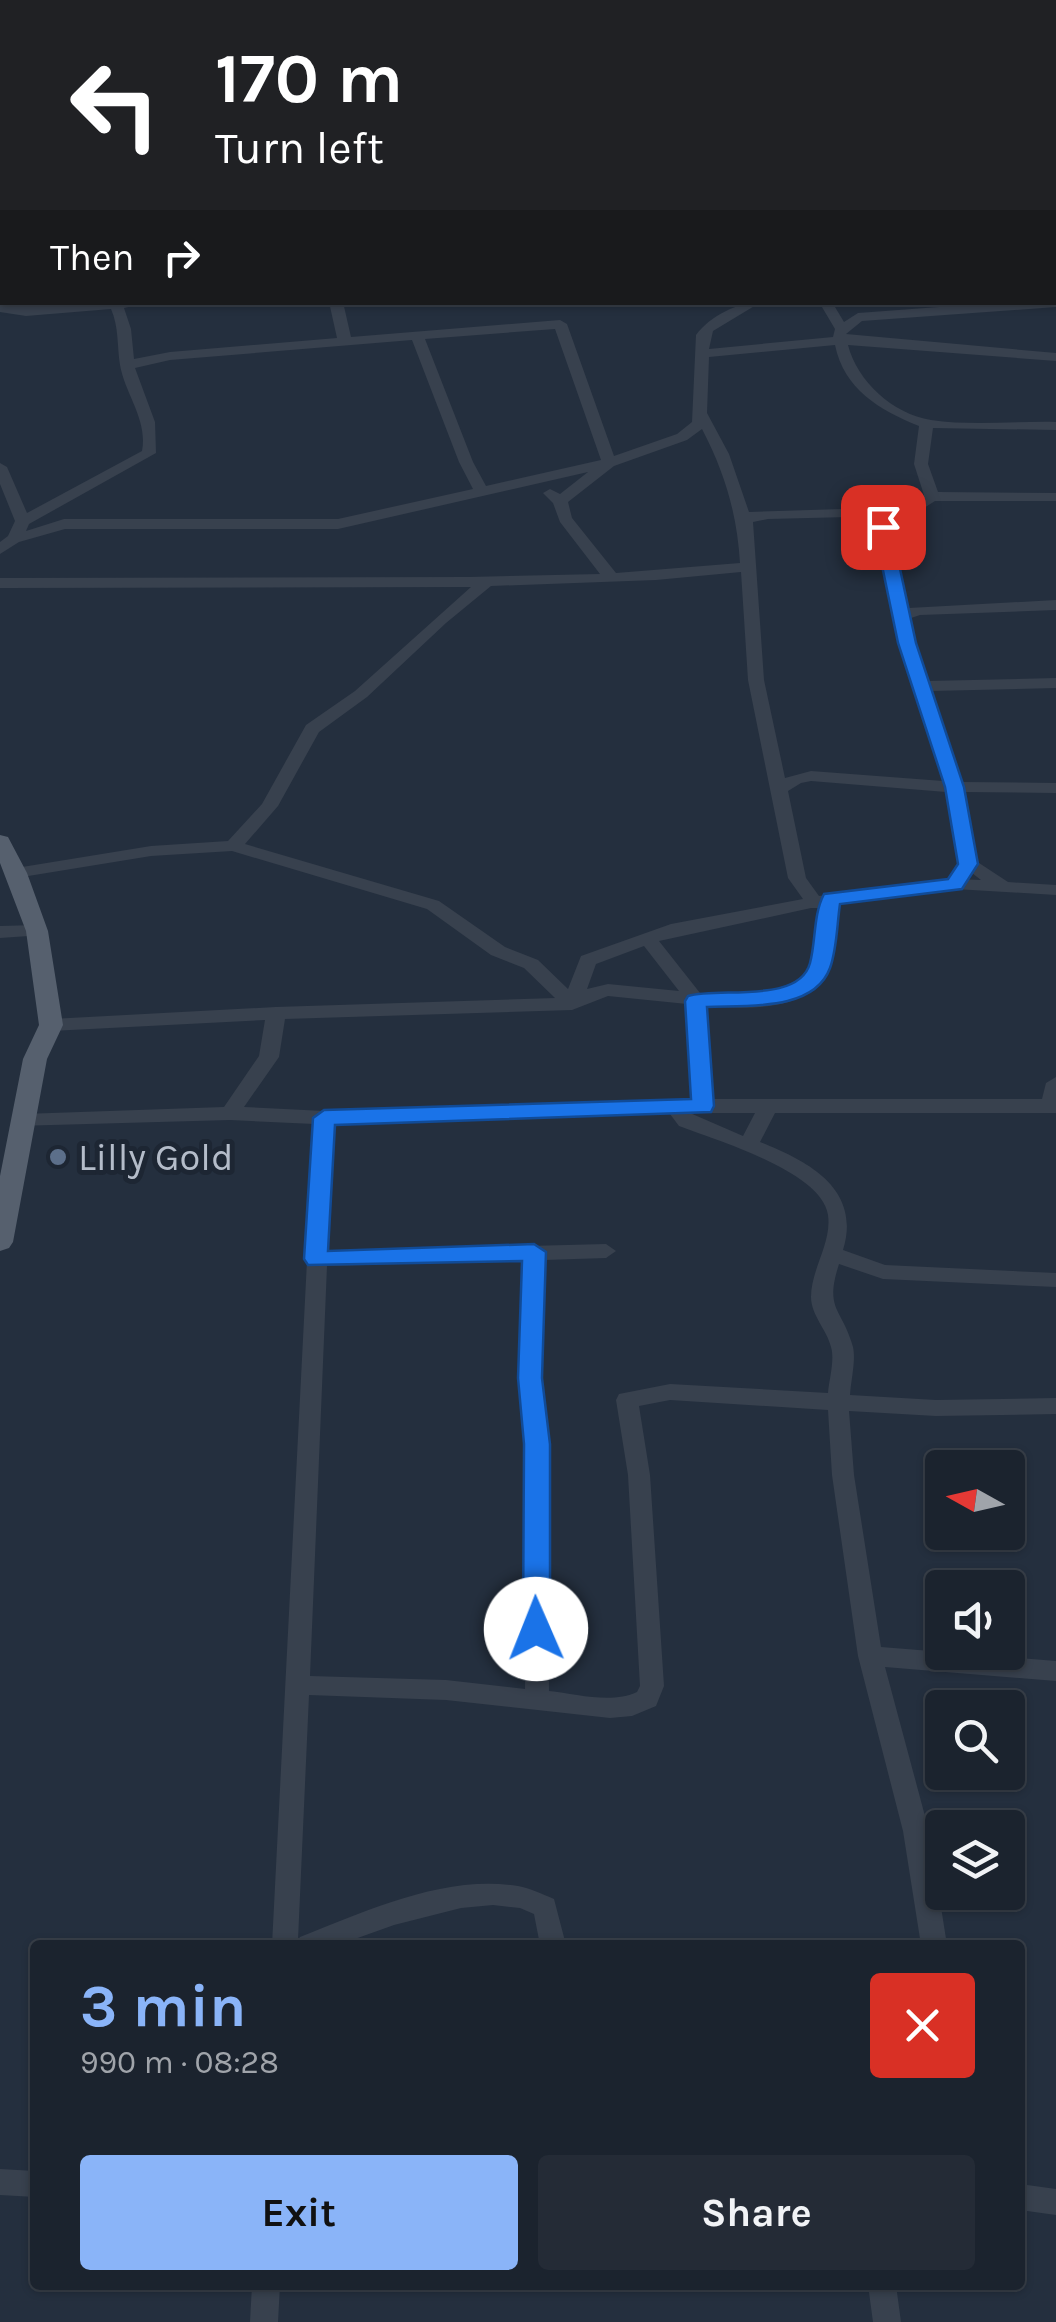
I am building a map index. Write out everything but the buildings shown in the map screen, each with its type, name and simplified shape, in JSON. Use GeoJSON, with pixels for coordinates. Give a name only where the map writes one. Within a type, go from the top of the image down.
{"type":"FeatureCollection","features":[{"type":"Feature","properties":{"kind":"main road"},"geometry":{"type":"LineString","coordinates":[[0,842],[37,931],[51,1025],[35,1059],[0,1242]]}},
{"type":"Feature","properties":{"kind":"street"},"geometry":{"type":"LineString","coordinates":[[3,312],[123,305]]}},
{"type":"Feature","properties":{"kind":"street"},"geometry":{"type":"LineString","coordinates":[[337,305],[345,342]]}},
{"type":"Feature","properties":{"kind":"street"},"geometry":{"type":"LineString","coordinates":[[750,305],[708,328],[700,344],[702,416],[722,454],[745,521],[756,680],[797,878],[823,901]]}},
{"type":"Feature","properties":{"kind":"street"},"geometry":{"type":"LineString","coordinates":[[826,305],[841,335],[848,364],[878,404],[926,424],[1056,426]]}},
{"type":"Feature","properties":{"kind":"street"},"geometry":{"type":"LineString","coordinates":[[841,335],[858,317],[1028,305]]}},
{"type":"Feature","properties":{"kind":"street"},"geometry":{"type":"LineString","coordinates":[[7,544],[23,521],[150,452],[154,440],[127,365],[125,321],[116,306]]}},
{"type":"Feature","properties":{"kind":"street"},"geometry":{"type":"LineString","coordinates":[[127,365],[170,356],[560,324],[610,463]]}},
{"type":"Feature","properties":{"kind":"street"},"geometry":{"type":"LineString","coordinates":[[417,335],[466,462],[482,492]]}},
{"type":"Feature","properties":{"kind":"street"},"geometry":{"type":"LineString","coordinates":[[700,354],[841,335],[1056,357]]}},
{"type":"Feature","properties":{"kind":"street"},"geometry":{"type":"LineString","coordinates":[[7,544],[64,524],[338,524],[610,463],[682,436],[702,416]]}},
{"type":"Feature","properties":{"kind":"street"},"geometry":{"type":"LineString","coordinates":[[926,424],[921,464],[932,496]]}},
{"type":"Feature","properties":{"kind":"street"},"geometry":{"type":"LineString","coordinates":[[560,501],[610,463]]}},
{"type":"Feature","properties":{"kind":"street"},"geometry":{"type":"LineString","coordinates":[[0,467],[23,521]]}},
{"type":"Feature","properties":{"kind":"street"},"geometry":{"type":"LineString","coordinates":[[537,482],[560,501],[565,518],[612,578]]}},
{"type":"Feature","properties":{"kind":"street"},"geometry":{"type":"LineString","coordinates":[[883,527],[932,496],[1056,497]]}},
{"type":"Feature","properties":{"kind":"street"},"geometry":{"type":"LineString","coordinates":[[745,521],[751,516],[768,514],[911,511]]}},
{"type":"Feature","properties":{"kind":"street"},"geometry":{"type":"LineString","coordinates":[[860,513],[883,527],[907,643],[954,787],[968,864],[955,884]]}},
{"type":"Feature","properties":{"kind":"street"},"geometry":{"type":"LineString","coordinates":[[0,583],[182,578],[488,581],[612,578],[749,567]]}},
{"type":"Feature","properties":{"kind":"street"},"geometry":{"type":"LineString","coordinates":[[233,846],[270,806],[312,729],[361,694],[488,581]]}},
{"type":"Feature","properties":{"kind":"street"},"geometry":{"type":"LineString","coordinates":[[903,616],[916,610],[1056,605]]}},
{"type":"Feature","properties":{"kind":"street"},"geometry":{"type":"LineString","coordinates":[[923,686],[1056,683]]}},
{"type":"Feature","properties":{"kind":"street"},"geometry":{"type":"LineString","coordinates":[[779,789],[796,778],[811,776],[954,787],[1056,788]]}},
{"type":"Feature","properties":{"kind":"street"},"geometry":{"type":"LineString","coordinates":[[16,873],[152,850],[233,846],[433,905],[498,951],[531,964],[572,1004]]}},
{"type":"Feature","properties":{"kind":"street"},"geometry":{"type":"LineString","coordinates":[[968,864],[1002,886]]}},
{"type":"Feature","properties":{"kind":"street"},"geometry":{"type":"LineString","coordinates":[[572,1004],[588,960],[671,930],[823,901],[955,884],[1056,890]]}},
{"type":"Feature","properties":{"kind":"street"},"geometry":{"type":"LineString","coordinates":[[51,1025],[572,1004],[604,990],[696,1001],[772,997],[800,990],[820,967],[823,901]]}},
{"type":"Feature","properties":{"kind":"street"},"geometry":{"type":"LineString","coordinates":[[0,932],[37,931]]}},
{"type":"Feature","properties":{"kind":"street"},"geometry":{"type":"LineString","coordinates":[[648,939],[696,1001],[703,1106]]}},
{"type":"Feature","properties":{"kind":"street"},"geometry":{"type":"LineString","coordinates":[[230,1113],[269,1058],[276,1013]]}},
{"type":"Feature","properties":{"kind":"street"},"geometry":{"type":"LineString","coordinates":[[22,1122],[230,1113],[324,1118],[703,1106],[1054,1106],[1052,1090],[1056,1083]]}},
{"type":"Feature","properties":{"kind":"street"},"geometry":{"type":"LineString","coordinates":[[749,1144],[768,1106]]}},
{"type":"Feature","properties":{"kind":"street"},"geometry":{"type":"LineString","coordinates":[[676,1108],[686,1121],[785,1160],[831,1197],[838,1214],[821,1302],[843,1349],[838,1404],[843,1475],[870,1656],[916,1831],[933,1940]]}},
{"type":"Feature","properties":{"kind":"street"},"geometry":{"type":"LineString","coordinates":[[285,1940],[324,1118]]}},
{"type":"Feature","properties":{"kind":"street"},"geometry":{"type":"LineString","coordinates":[[534,1252],[530,1378],[537,1444],[537,1702]]}},
{"type":"Feature","properties":{"kind":"street"},"geometry":{"type":"LineString","coordinates":[[316,1259],[606,1252]]}},
{"type":"Feature","properties":{"kind":"street"},"geometry":{"type":"LineString","coordinates":[[832,1252],[884,1272],[1056,1280]]}},
{"type":"Feature","properties":{"kind":"street"},"geometry":{"type":"LineString","coordinates":[[300,1685],[446,1690],[537,1702],[632,1706],[647,1699],[652,1686],[639,1475],[627,1400],[670,1392],[838,1404],[1014,1410],[1056,1406]]}},
{"type":"Feature","properties":{"kind":"street"},"geometry":{"type":"LineString","coordinates":[[870,1656],[1056,1671]]}},
{"type":"Feature","properties":{"kind":"street"},"geometry":{"type":"LineString","coordinates":[[322,1940],[379,1917],[433,1902],[504,1896],[537,1902],[545,1908],[551,1920],[553,1940]]}},
{"type":"Feature","properties":{"kind":"street"},"geometry":{"type":"LineString","coordinates":[[0,2182],[30,2184]]}},
{"type":"Feature","properties":{"kind":"street"},"geometry":{"type":"LineString","coordinates":[[1025,2198],[1056,2202]]}},
{"type":"Feature","properties":{"kind":"street"},"geometry":{"type":"LineString","coordinates":[[264,2322],[266,2290]]}},
{"type":"Feature","properties":{"kind":"street"},"geometry":{"type":"LineString","coordinates":[[883,2290],[887,2322]]}},
{"type":"Feature","properties":{"kind":"place","name":"Lilly Gold"},"geometry":{"type":"Point","coordinates":[58,1157]}},
{"type":"Feature","properties":{"kind":"route"},"geometry":{"type":"LineString","coordinates":[[536,1629],[537,1444],[530,1378],[534,1252],[316,1259],[324,1118],[703,1106],[696,1001],[772,997],[800,990],[820,967],[831,899],[955,884],[968,864],[954,787],[907,643],[883,527]]}}]}
